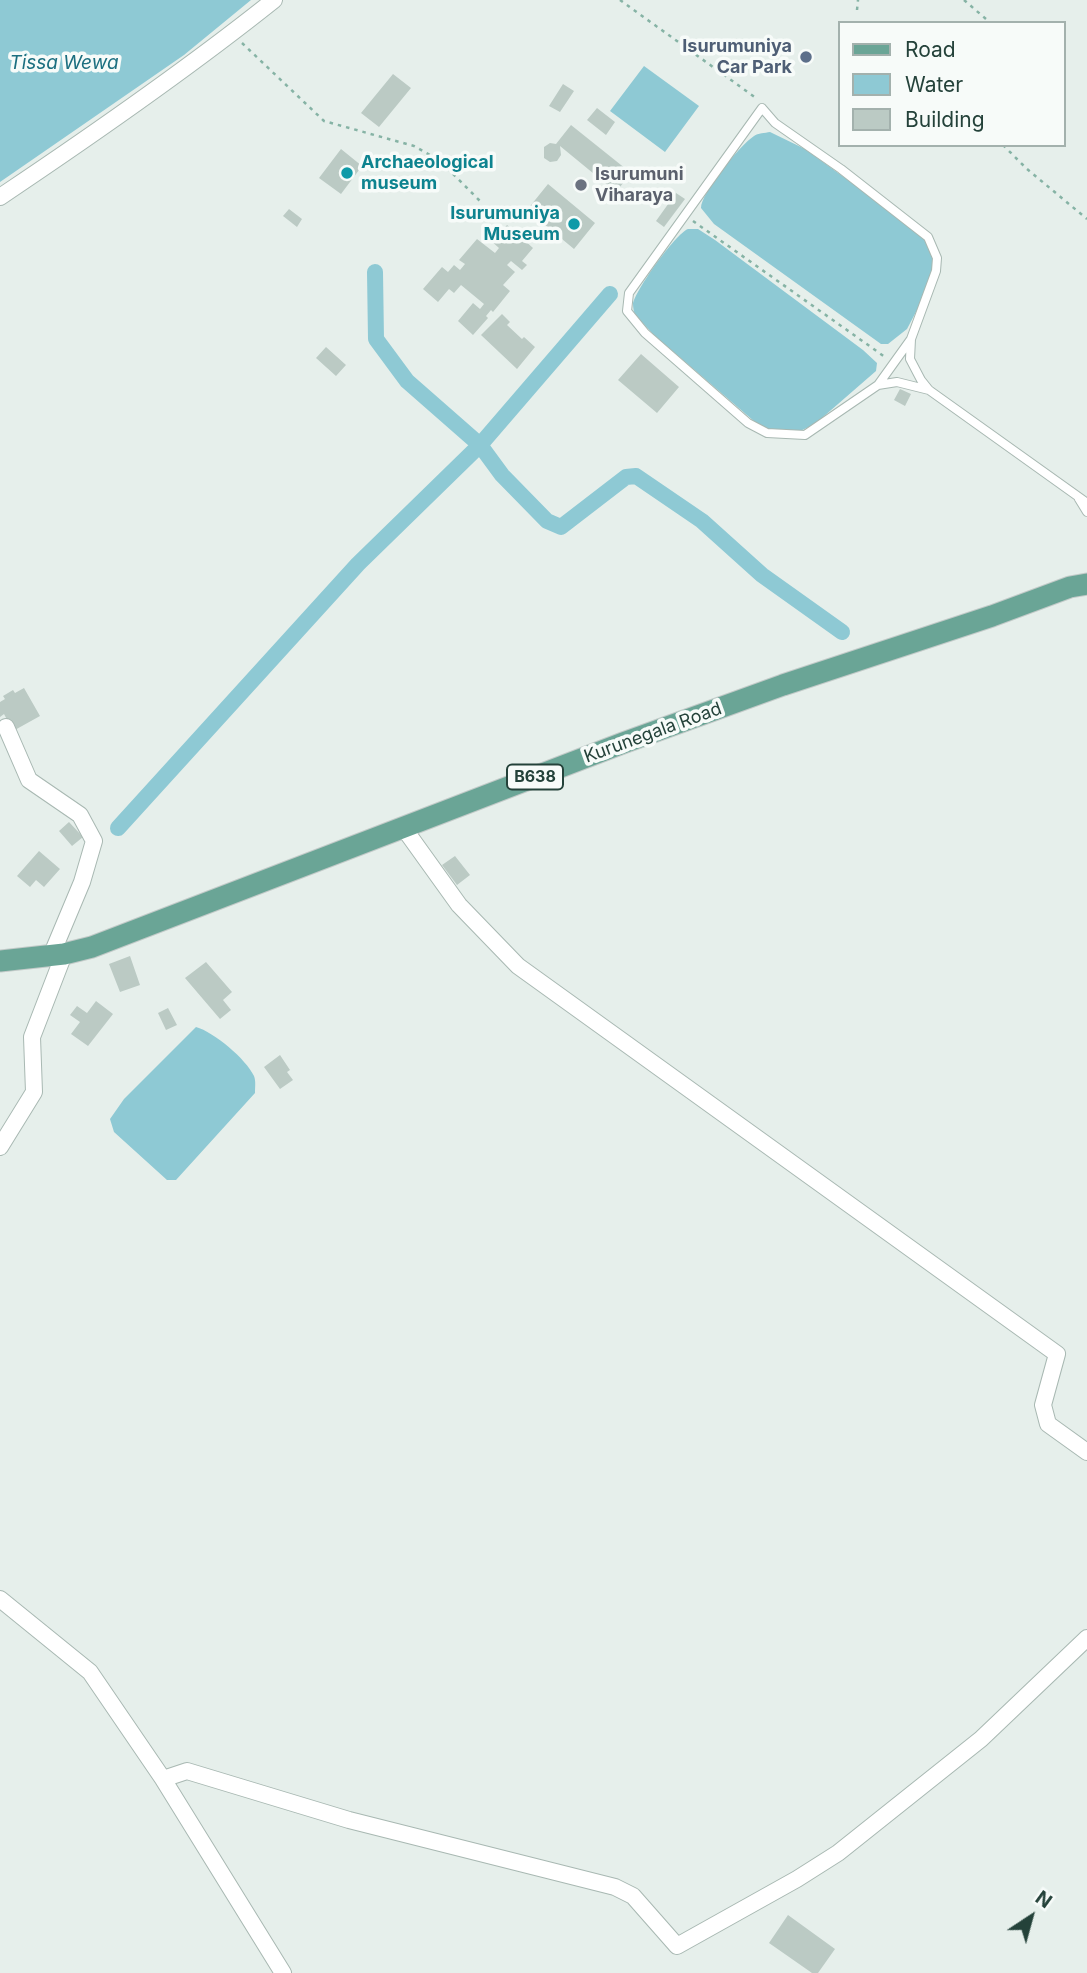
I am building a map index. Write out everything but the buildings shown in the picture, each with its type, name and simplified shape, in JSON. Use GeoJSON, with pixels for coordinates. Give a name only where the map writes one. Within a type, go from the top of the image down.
{"type":"FeatureCollection","features":[{"type":"Feature","properties":{"kind":"main road","name":"Kurunegala Road"},"geometry":{"type":"LineString","coordinates":[[0,961],[58,955],[92,947],[708,712],[1078,586],[1087,571]]}},
{"type":"Feature","properties":{"kind":"street"},"geometry":{"type":"LineString","coordinates":[[0,197],[135,106],[274,0]]}},
{"type":"Feature","properties":{"kind":"street"},"geometry":{"type":"LineString","coordinates":[[0,1147],[34,1093],[32,1037],[94,841],[80,815],[29,780],[6,727]]}},
{"type":"Feature","properties":{"kind":"street"},"geometry":{"type":"LineString","coordinates":[[403,827],[459,905],[518,966],[1057,1354],[1043,1405],[1048,1424],[1087,1452]]}},
{"type":"Feature","properties":{"kind":"street"},"geometry":{"type":"LineString","coordinates":[[0,1599],[90,1672],[163,1779],[283,1973]]}},
{"type":"Feature","properties":{"kind":"street"},"geometry":{"type":"LineString","coordinates":[[163,1779],[187,1771],[349,1820],[615,1887],[633,1896],[677,1946],[838,1853],[981,1739],[1087,1638]]}},
{"type":"Feature","properties":{"kind":"lane"},"geometry":{"type":"LineString","coordinates":[[762,108],[775,123],[841,169],[928,237],[937,258],[936,271],[911,339],[878,385],[805,435],[767,433],[748,423],[645,334],[627,311],[629,293],[762,108]]}},
{"type":"Feature","properties":{"kind":"lane"},"geometry":{"type":"LineString","coordinates":[[911,339],[910,359],[929,390],[1083,501],[1087,512]]}},
{"type":"Feature","properties":{"kind":"lane"},"geometry":{"type":"LineString","coordinates":[[878,385],[897,382],[929,390]]}},
{"type":"Feature","properties":{"kind":"path"},"geometry":{"type":"LineString","coordinates":[[620,0],[759,99]]}},
{"type":"Feature","properties":{"kind":"path"},"geometry":{"type":"LineString","coordinates":[[856,10],[858,0]]}},
{"type":"Feature","properties":{"kind":"path"},"geometry":{"type":"LineString","coordinates":[[964,0],[986,21]]}},
{"type":"Feature","properties":{"kind":"path"},"geometry":{"type":"LineString","coordinates":[[231,34],[324,121],[414,146],[439,160],[482,203]]}},
{"type":"Feature","properties":{"kind":"path"},"geometry":{"type":"LineString","coordinates":[[1005,147],[1087,219]]}},
{"type":"Feature","properties":{"kind":"path"},"geometry":{"type":"LineString","coordinates":[[685,215],[894,363]]}},
{"type":"Feature","properties":{"kind":"water","name":"Tissa Wewa"},"geometry":{"type":"Polygon","coordinates":[[[0,0],[251,0],[184,55],[0,182],[0,0]]]}},
{"type":"Feature","properties":{"kind":"water"},"geometry":{"type":"Polygon","coordinates":[[[644,66],[699,106],[665,152],[610,111],[644,66]]]}},
{"type":"Feature","properties":{"kind":"water"},"geometry":{"type":"Polygon","coordinates":[[[770,132],[805,149],[906,222],[927,241],[934,259],[927,291],[907,329],[888,344],[881,344],[714,224],[701,208],[714,181],[740,149],[756,135],[770,132]]]}},
{"type":"Feature","properties":{"kind":"water"},"geometry":{"type":"Polygon","coordinates":[[[688,229],[698,229],[715,240],[863,350],[877,363],[876,371],[815,424],[796,433],[762,428],[655,336],[635,315],[635,297],[665,252],[688,229]]]}},
{"type":"Feature","properties":{"kind":"water"},"geometry":{"type":"Polygon","coordinates":[[[196,1027],[220,1040],[237,1054],[254,1076],[255,1093],[176,1180],[167,1180],[114,1132],[110,1119],[124,1099],[196,1027]]]}},
{"type":"Feature","properties":{"kind":"waterway"},"geometry":{"type":"LineString","coordinates":[[375,272],[376,339],[407,381],[480,445],[502,475],[547,521],[561,527],[626,477],[636,476],[702,521],[762,575],[842,632]]}},
{"type":"Feature","properties":{"kind":"waterway"},"geometry":{"type":"LineString","coordinates":[[118,828],[358,564],[480,445],[610,294]]}},
{"type":"Feature","properties":{"kind":"place","name":"Isurumuniya Car Park"},"geometry":{"type":"Point","coordinates":[806,57]}},
{"type":"Feature","properties":{"kind":"place","name":"Archaeological museum"},"geometry":{"type":"Point","coordinates":[347,173]}},
{"type":"Feature","properties":{"kind":"place","name":"Isurumuni Viharaya"},"geometry":{"type":"Point","coordinates":[581,185]}},
{"type":"Feature","properties":{"kind":"place","name":"Isurumuniya Museum"},"geometry":{"type":"Point","coordinates":[574,224]}}]}
